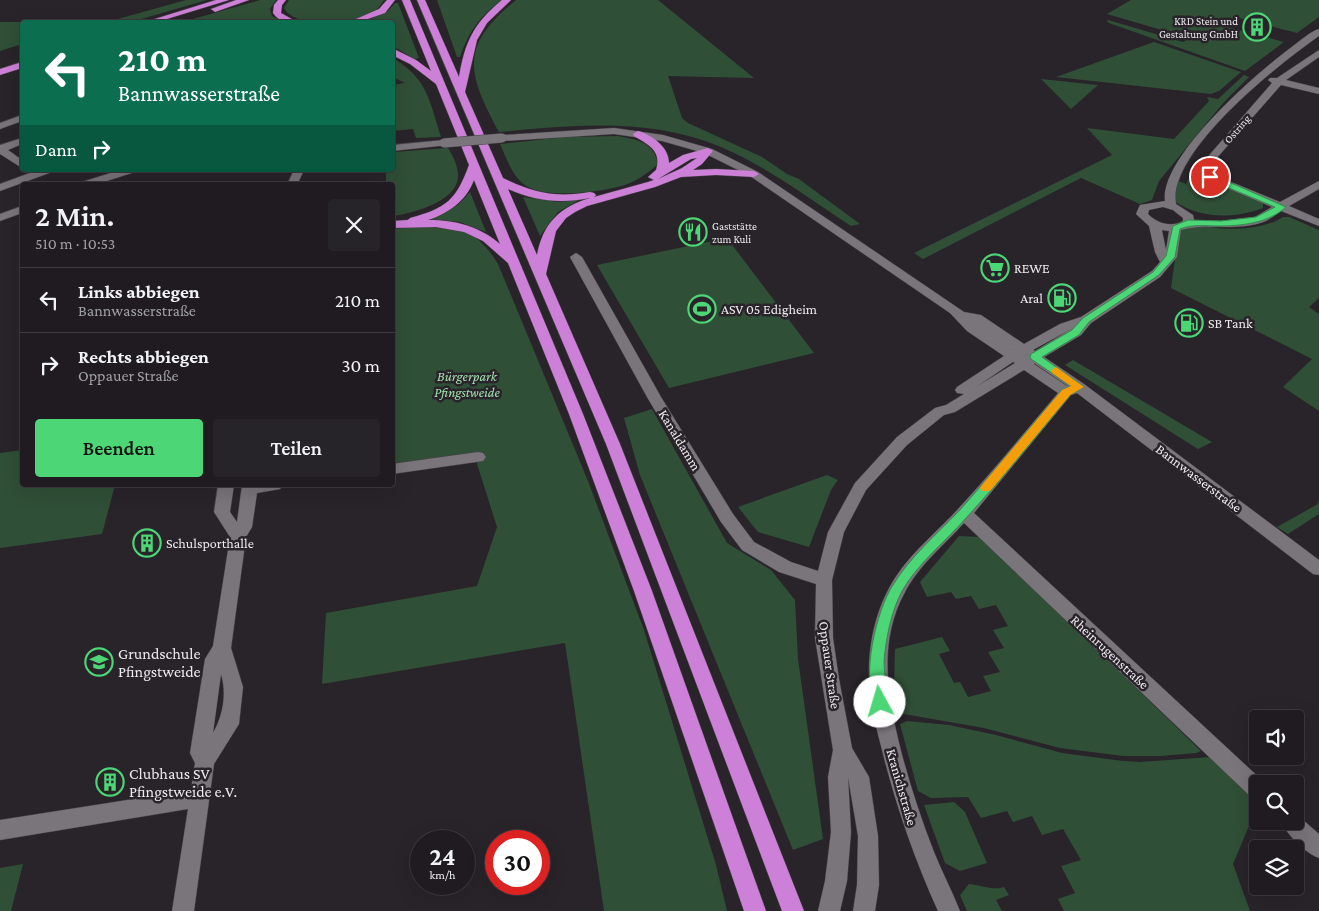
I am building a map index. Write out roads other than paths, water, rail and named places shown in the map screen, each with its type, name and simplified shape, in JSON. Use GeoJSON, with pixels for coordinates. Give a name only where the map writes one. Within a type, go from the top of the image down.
{"type":"FeatureCollection","features":[{"type":"Feature","properties":{"kind":"highway"},"geometry":{"type":"LineString","coordinates":[[156,20],[224,0]]}},
{"type":"Feature","properties":{"kind":"highway"},"geometry":{"type":"LineString","coordinates":[[178,20],[245,0]]}},
{"type":"Feature","properties":{"kind":"highway"},"geometry":{"type":"LineString","coordinates":[[282,0],[278,5],[277,13],[280,17],[288,20]]}},
{"type":"Feature","properties":{"kind":"highway"},"geometry":{"type":"LineString","coordinates":[[358,20],[382,11],[391,0]]}},
{"type":"Feature","properties":{"kind":"highway"},"geometry":{"type":"LineString","coordinates":[[406,0],[576,414],[643,591],[755,911]]}},
{"type":"Feature","properties":{"kind":"highway"},"geometry":{"type":"LineString","coordinates":[[461,91],[464,62],[474,34],[488,16],[507,0]]}},
{"type":"Feature","properties":{"kind":"highway"},"geometry":{"type":"LineString","coordinates":[[424,3],[613,444],[793,911]]}},
{"type":"Feature","properties":{"kind":"highway"},"geometry":{"type":"LineString","coordinates":[[395,53],[413,62],[440,83]]}},
{"type":"Feature","properties":{"kind":"highway"},"geometry":{"type":"LineString","coordinates":[[0,65],[20,60]]}},
{"type":"Feature","properties":{"kind":"highway"},"geometry":{"type":"LineString","coordinates":[[0,72],[20,67]]}},
{"type":"Feature","properties":{"kind":"highway"},"geometry":{"type":"LineString","coordinates":[[638,134],[662,152],[664,163],[661,173]]}},
{"type":"Feature","properties":{"kind":"highway"},"geometry":{"type":"LineString","coordinates":[[499,180],[523,192],[548,198],[583,196],[617,189],[649,179],[687,157],[708,151]]}},
{"type":"Feature","properties":{"kind":"highway"},"geometry":{"type":"LineString","coordinates":[[681,174],[698,163],[708,151]]}},
{"type":"Feature","properties":{"kind":"highway"},"geometry":{"type":"LineString","coordinates":[[397,224],[432,214],[452,203],[466,189],[474,165]]}},
{"type":"Feature","properties":{"kind":"highway"},"geometry":{"type":"LineString","coordinates":[[540,273],[547,236],[551,227],[572,208],[681,174],[716,172],[754,174]]}},
{"type":"Feature","properties":{"kind":"highway"},"geometry":{"type":"LineString","coordinates":[[397,224],[444,224],[467,229],[480,235],[513,260]]}},
{"type":"Feature","properties":{"kind":"street","name":"Ostring"},"geometry":{"type":"LineString","coordinates":[[1171,206],[1170,190],[1182,166],[1214,124],[1259,76],[1319,32]]}},
{"type":"Feature","properties":{"kind":"street","name":"Ostring"},"geometry":{"type":"LineString","coordinates":[[1282,207],[1210,177],[1204,173],[1203,168],[1278,82],[1319,53]]}},
{"type":"Feature","properties":{"kind":"street"},"geometry":{"type":"LineString","coordinates":[[1259,76],[1319,92]]}},
{"type":"Feature","properties":{"kind":"street"},"geometry":{"type":"LineString","coordinates":[[0,126],[20,119]]}},
{"type":"Feature","properties":{"kind":"street","name":"Bannwasserstraße"},"geometry":{"type":"LineString","coordinates":[[395,148],[599,131],[638,134],[682,143],[708,151],[754,174],[961,315],[972,328],[1024,357],[1319,569]]}},
{"type":"Feature","properties":{"kind":"street"},"geometry":{"type":"LineString","coordinates":[[0,149],[20,142]]}},
{"type":"Feature","properties":{"kind":"street"},"geometry":{"type":"LineString","coordinates":[[0,149],[20,164]]}},
{"type":"Feature","properties":{"kind":"street","name":"Ostring"},"geometry":{"type":"LineString","coordinates":[[1154,224],[1144,218],[1141,212],[1144,207],[1155,204],[1161,188],[1174,170],[1182,166]]}},
{"type":"Feature","properties":{"kind":"street"},"geometry":{"type":"LineString","coordinates":[[0,188],[32,172]]}},
{"type":"Feature","properties":{"kind":"street"},"geometry":{"type":"LineString","coordinates":[[93,182],[125,172]]}},
{"type":"Feature","properties":{"kind":"street"},"geometry":{"type":"LineString","coordinates":[[1155,204],[1171,206],[1187,218],[1229,222],[1258,220],[1319,184]]}},
{"type":"Feature","properties":{"kind":"street"},"geometry":{"type":"LineString","coordinates":[[1282,207],[1319,223]]}},
{"type":"Feature","properties":{"kind":"street"},"geometry":{"type":"LineString","coordinates":[[0,218],[20,210]]}},
{"type":"Feature","properties":{"kind":"street"},"geometry":{"type":"LineString","coordinates":[[1154,224],[1176,228],[1187,218]]}},
{"type":"Feature","properties":{"kind":"street"},"geometry":{"type":"LineString","coordinates":[[1154,224],[1158,233],[1161,254],[1165,261]]}},
{"type":"Feature","properties":{"kind":"street","name":"Oppauer Straße"},"geometry":{"type":"LineString","coordinates":[[830,911],[836,881],[841,832],[838,777],[843,750],[824,638],[824,580],[836,532],[860,487],[895,448],[940,411],[950,409],[1024,357],[1076,332],[1086,320],[1156,274],[1165,261],[1171,257],[1176,228]]}},
{"type":"Feature","properties":{"kind":"street","name":"Kanaldamm"},"geometry":{"type":"LineString","coordinates":[[576,257],[654,397],[727,518],[748,546],[785,567],[824,580]]}},
{"type":"Feature","properties":{"kind":"street","name":"Kranichstraße"},"geometry":{"type":"LineString","coordinates":[[949,911],[918,841],[901,788],[878,687],[878,661],[887,612],[897,589],[912,568],[964,513],[1072,390]]}},
{"type":"Feature","properties":{"kind":"street"},"geometry":{"type":"LineString","coordinates":[[395,469],[478,457]]}},
{"type":"Feature","properties":{"kind":"street"},"geometry":{"type":"LineString","coordinates":[[226,487],[222,512],[238,537]]}},
{"type":"Feature","properties":{"kind":"street"},"geometry":{"type":"LineString","coordinates":[[183,911],[205,762],[229,724],[234,687],[222,648],[238,537],[244,527],[249,487]]}},
{"type":"Feature","properties":{"kind":"street","name":"Rheinrugenstraße"},"geometry":{"type":"LineString","coordinates":[[964,513],[1249,782]]}},
{"type":"Feature","properties":{"kind":"street","name":"Oppauer Straße"},"geometry":{"type":"LineString","coordinates":[[843,750],[859,777],[868,836],[868,885],[864,911]]}},
{"type":"Feature","properties":{"kind":"street"},"geometry":{"type":"LineString","coordinates":[[0,830],[199,798]]}},
{"type":"Feature","properties":{"kind":"street"},"geometry":{"type":"LineString","coordinates":[[1300,830],[1319,848]]}},
{"type":"Feature","properties":{"kind":"place","name":"KRD Stein und Gestaltung GmbH"},"geometry":{"type":"Point","coordinates":[1257,27]}},
{"type":"Feature","properties":{"kind":"place","name":"Gaststätte zum Kuli"},"geometry":{"type":"Point","coordinates":[693,232]}},
{"type":"Feature","properties":{"kind":"place","name":"REWE"},"geometry":{"type":"Point","coordinates":[995,268]}},
{"type":"Feature","properties":{"kind":"place","name":"Aral"},"geometry":{"type":"Point","coordinates":[1062,298]}},
{"type":"Feature","properties":{"kind":"place","name":"ASV 05 Edigheim"},"geometry":{"type":"Point","coordinates":[702,309]}},
{"type":"Feature","properties":{"kind":"place","name":"SB Tank"},"geometry":{"type":"Point","coordinates":[1189,323]}},
{"type":"Feature","properties":{"kind":"place","name":"Schulsporthalle"},"geometry":{"type":"Point","coordinates":[147,543]}},
{"type":"Feature","properties":{"kind":"place","name":"Grundschule Pfingstweide"},"geometry":{"type":"Point","coordinates":[99,662]}},
{"type":"Feature","properties":{"kind":"place","name":"Clubhaus SV Pfingstweide e.V."},"geometry":{"type":"Point","coordinates":[110,782]}},
{"type":"Feature","properties":{"kind":"park label","name":"Bürgerpark Pfingstweide"},"geometry":{"type":"Point","coordinates":[467,384]}}]}
